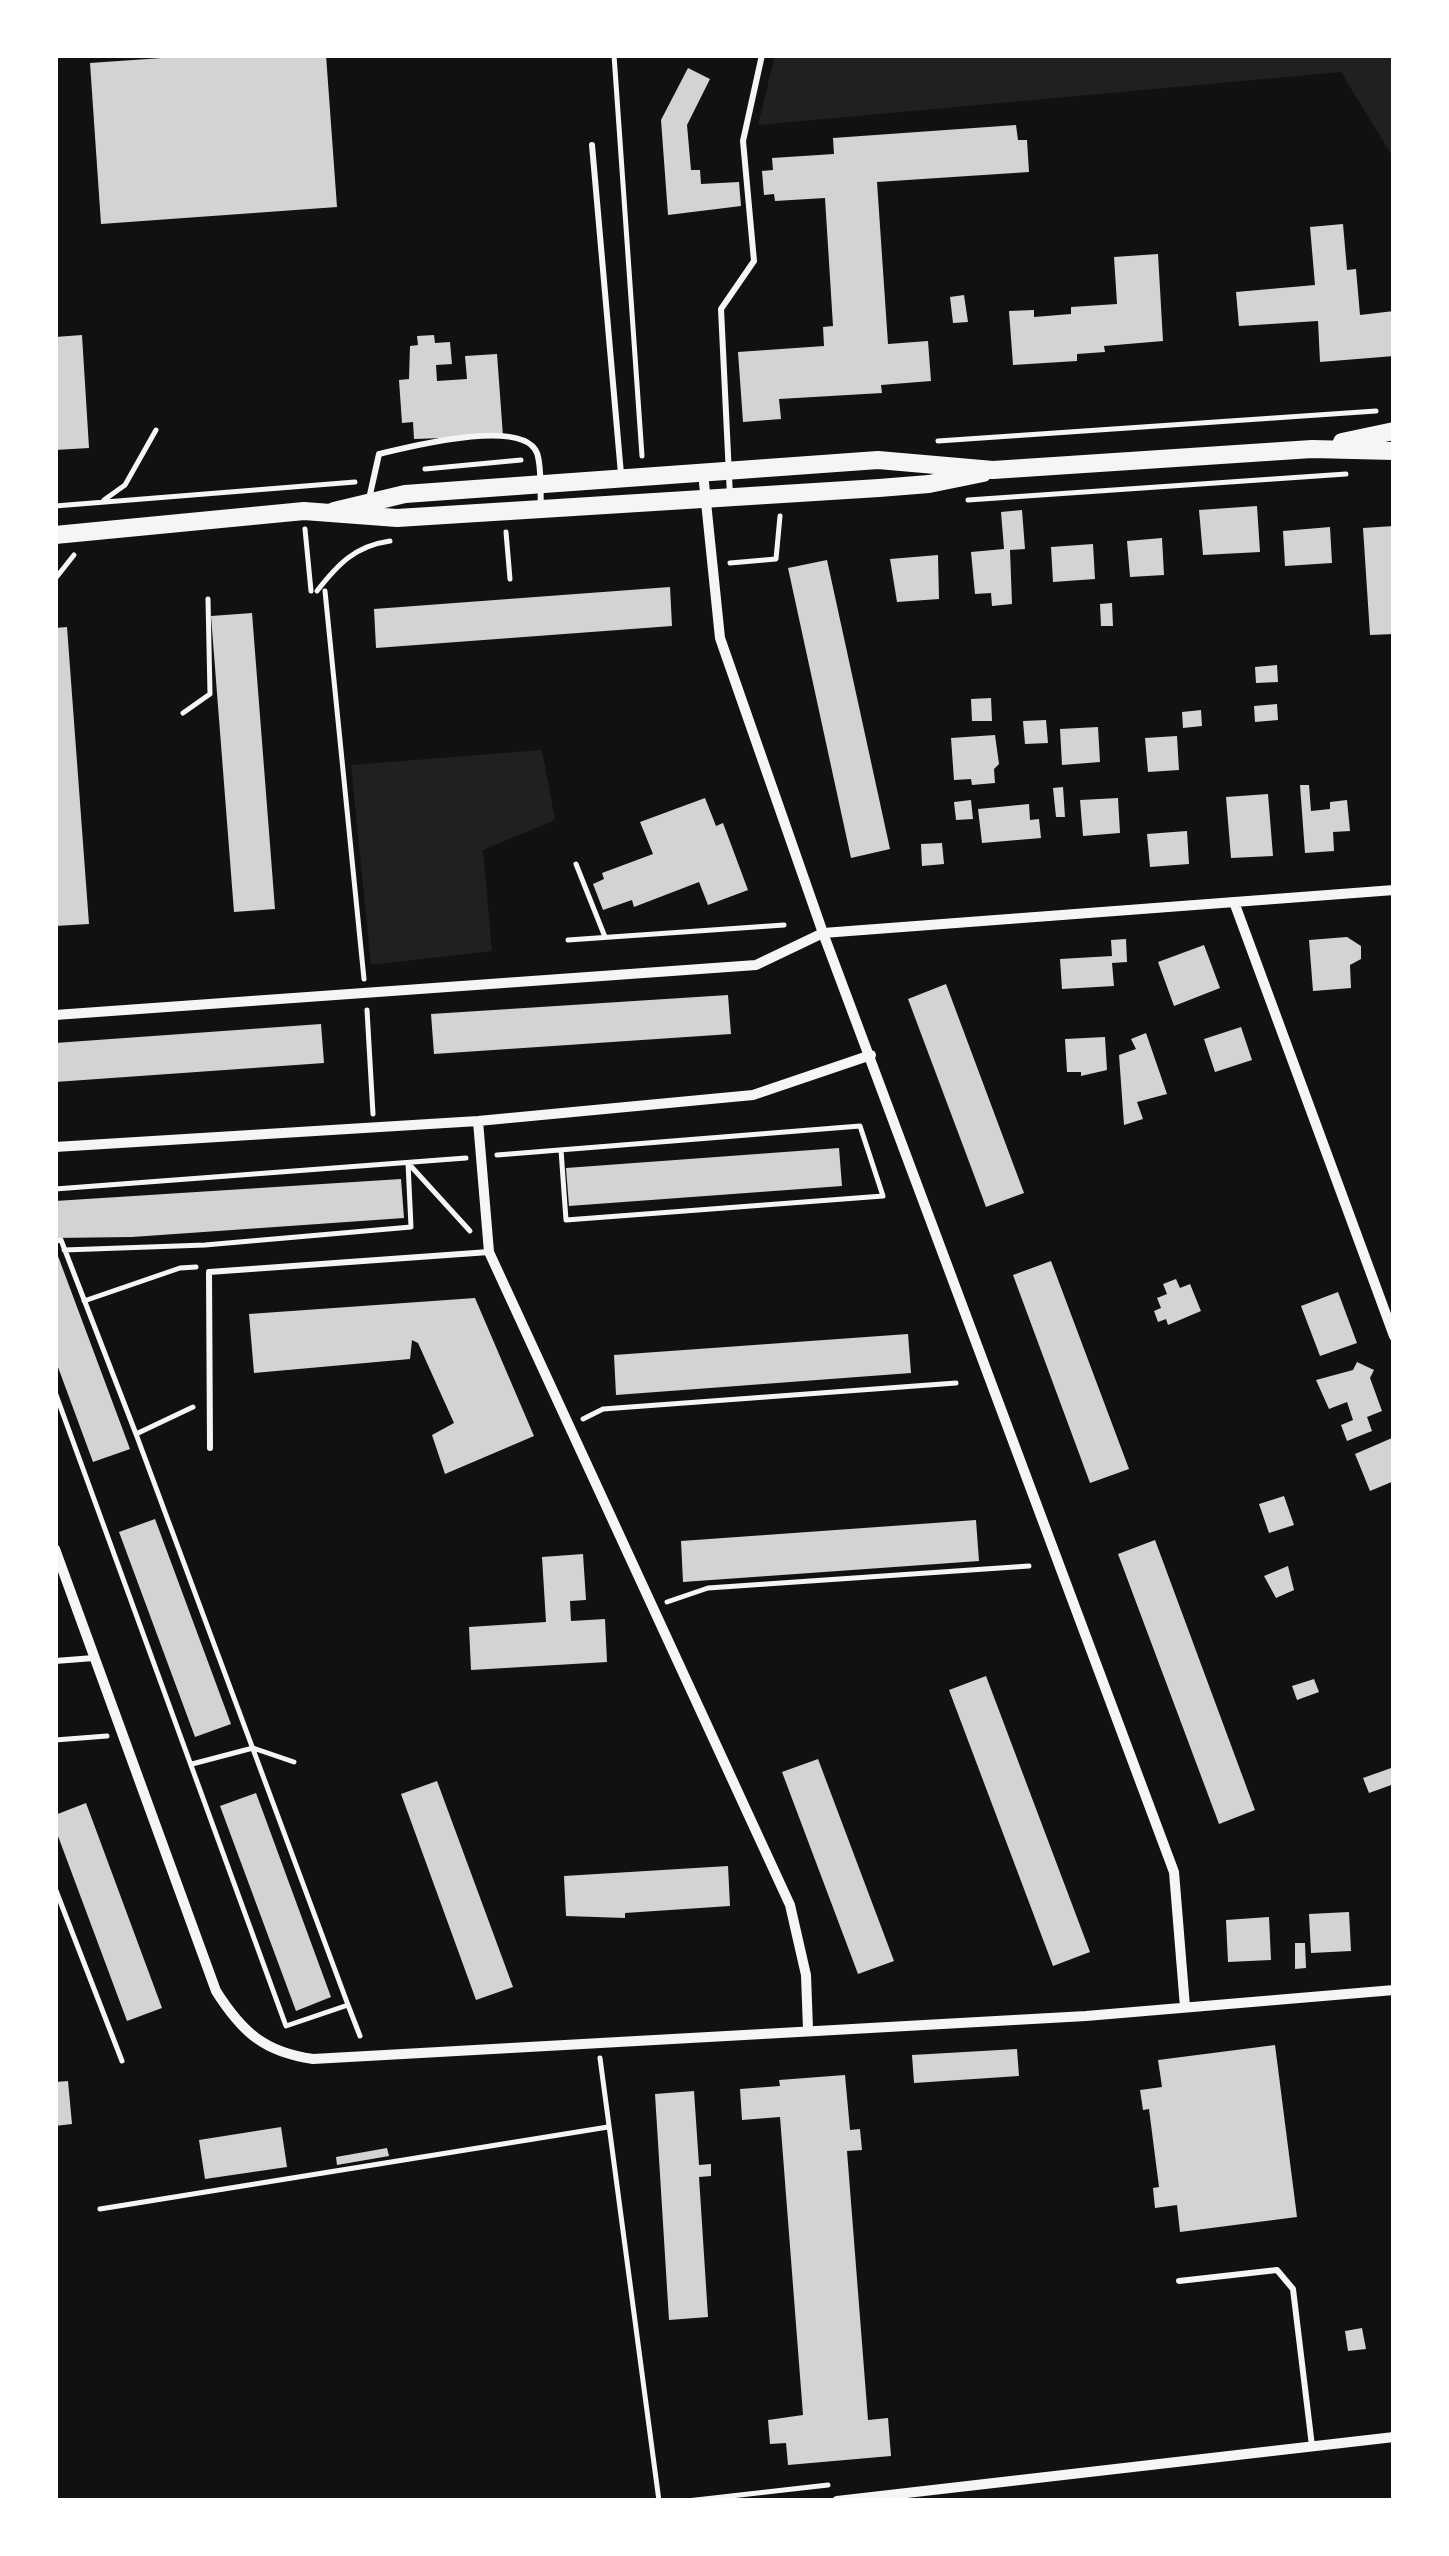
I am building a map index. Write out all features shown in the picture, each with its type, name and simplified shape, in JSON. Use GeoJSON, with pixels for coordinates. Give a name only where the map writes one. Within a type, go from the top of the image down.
{"type":"FeatureCollection","features":[{"type":"Feature","properties":{"kind":"main road"},"geometry":{"type":"LineString","coordinates":[[1312,449],[1394,431]]}},
{"type":"Feature","properties":{"kind":"main road"},"geometry":{"type":"LineString","coordinates":[[334,511],[398,518],[541,510],[928,484],[993,470],[1312,449],[1394,451]]}},
{"type":"Feature","properties":{"kind":"main road"},"geometry":{"type":"LineString","coordinates":[[55,535],[334,511],[405,494],[878,460],[993,470]]}},
{"type":"Feature","properties":{"kind":"street"},"geometry":{"type":"LineString","coordinates":[[703,473],[720,638],[823,933],[1174,1872],[1185,2008]]}},
{"type":"Feature","properties":{"kind":"street"},"geometry":{"type":"LineString","coordinates":[[55,1015],[756,965],[823,933],[1394,890]]}},
{"type":"Feature","properties":{"kind":"street"},"geometry":{"type":"LineString","coordinates":[[1234,902],[1394,1336]]}},
{"type":"Feature","properties":{"kind":"street"},"geometry":{"type":"LineString","coordinates":[[55,1147],[478,1121],[753,1096],[871,1056]]}},
{"type":"Feature","properties":{"kind":"street"},"geometry":{"type":"LineString","coordinates":[[478,1121],[489,1252],[790,1905],[806,1975],[808,2030]]}},
{"type":"Feature","properties":{"kind":"street"},"geometry":{"type":"LineString","coordinates":[[55,1549],[216,1991],[254,2041],[284,2055],[313,2059],[1185,2008],[1394,1990]]}},
{"type":"Feature","properties":{"kind":"street"},"geometry":{"type":"LineString","coordinates":[[837,2501],[1394,2437]]}},
{"type":"Feature","properties":{"kind":"lane"},"geometry":{"type":"LineString","coordinates":[[730,497],[721,309],[754,260],[743,141],[762,55]]}},
{"type":"Feature","properties":{"kind":"lane"},"geometry":{"type":"LineString","coordinates":[[592,145],[622,480]]}},
{"type":"Feature","properties":{"kind":"lane"},"geometry":{"type":"LineString","coordinates":[[368,503],[379,454],[435,440],[503,436],[524,438],[536,452],[541,510]]}},
{"type":"Feature","properties":{"kind":"lane"},"geometry":{"type":"LineString","coordinates":[[210,1448],[209,1272],[489,1252]]}},
{"type":"Feature","properties":{"kind":"lane"},"geometry":{"type":"LineString","coordinates":[[55,1661],[94,1658]]}},
{"type":"Feature","properties":{"kind":"lane"},"geometry":{"type":"LineString","coordinates":[[1179,2282],[1277,2270],[1285,2274],[1293,2289],[1312,2446]]}},
{"type":"Feature","properties":{"kind":"path"},"geometry":{"type":"LineString","coordinates":[[614,55],[642,456]]}},
{"type":"Feature","properties":{"kind":"path"},"geometry":{"type":"LineString","coordinates":[[929,442],[1394,409]]}},
{"type":"Feature","properties":{"kind":"path"},"geometry":{"type":"LineString","coordinates":[[101,502],[125,485],[156,430]]}},
{"type":"Feature","properties":{"kind":"path"},"geometry":{"type":"LineString","coordinates":[[414,472],[443,464],[521,460]]}},
{"type":"Feature","properties":{"kind":"path"},"geometry":{"type":"LineString","coordinates":[[960,500],[1355,473]]}},
{"type":"Feature","properties":{"kind":"path"},"geometry":{"type":"LineString","coordinates":[[55,506],[373,480]]}},
{"type":"Feature","properties":{"kind":"path"},"geometry":{"type":"LineString","coordinates":[[711,565],[776,560],[782,503]]}},
{"type":"Feature","properties":{"kind":"path"},"geometry":{"type":"LineString","coordinates":[[506,520],[510,579]]}},
{"type":"Feature","properties":{"kind":"path"},"geometry":{"type":"LineString","coordinates":[[305,528],[318,591],[366,993],[374,1127]]}},
{"type":"Feature","properties":{"kind":"path"},"geometry":{"type":"LineString","coordinates":[[489,534],[526,532]]}},
{"type":"Feature","properties":{"kind":"path"},"geometry":{"type":"LineString","coordinates":[[318,591],[338,563],[359,549],[402,540]]}},
{"type":"Feature","properties":{"kind":"path"},"geometry":{"type":"LineString","coordinates":[[183,712],[210,694],[208,599]]}},
{"type":"Feature","properties":{"kind":"path"},"geometry":{"type":"LineString","coordinates":[[576,864],[605,938]]}},
{"type":"Feature","properties":{"kind":"path"},"geometry":{"type":"LineString","coordinates":[[568,940],[784,925]]}},
{"type":"Feature","properties":{"kind":"path"},"geometry":{"type":"LineString","coordinates":[[55,1189],[860,1126],[883,1196],[566,1220],[561,1150]]}},
{"type":"Feature","properties":{"kind":"path"},"geometry":{"type":"LineString","coordinates":[[64,1250],[206,1246],[410,1228],[408,1163]]}},
{"type":"Feature","properties":{"kind":"path"},"geometry":{"type":"LineString","coordinates":[[408,1163],[489,1252]]}},
{"type":"Feature","properties":{"kind":"path"},"geometry":{"type":"LineString","coordinates":[[55,1241],[61,1240],[136,1434],[360,2036]]}},
{"type":"Feature","properties":{"kind":"path"},"geometry":{"type":"LineString","coordinates":[[84,1302],[180,1268],[205,1266]]}},
{"type":"Feature","properties":{"kind":"path"},"geometry":{"type":"LineString","coordinates":[[571,1424],[603,1409],[956,1383]]}},
{"type":"Feature","properties":{"kind":"path"},"geometry":{"type":"LineString","coordinates":[[55,1392],[286,2026],[348,2005]]}},
{"type":"Feature","properties":{"kind":"path"},"geometry":{"type":"LineString","coordinates":[[136,1434],[208,1400]]}},
{"type":"Feature","properties":{"kind":"path"},"geometry":{"type":"LineString","coordinates":[[655,1607],[708,1588],[1030,1566]]}},
{"type":"Feature","properties":{"kind":"path"},"geometry":{"type":"LineString","coordinates":[[55,1740],[122,1734]]}},
{"type":"Feature","properties":{"kind":"path"},"geometry":{"type":"LineString","coordinates":[[192,1764],[253,1748],[294,1762]]}},
{"type":"Feature","properties":{"kind":"path"},"geometry":{"type":"LineString","coordinates":[[55,1888],[122,2061]]}},
{"type":"Feature","properties":{"kind":"path"},"geometry":{"type":"LineString","coordinates":[[600,2055],[658,2501]]}},
{"type":"Feature","properties":{"kind":"path"},"geometry":{"type":"LineString","coordinates":[[100,2209],[608,2127]]}},
{"type":"Feature","properties":{"kind":"shaded area"},"geometry":{"type":"Polygon","coordinates":[[[775,55],[1394,55],[1394,159],[1341,72],[758,125],[775,55]]]}},
{"type":"Feature","properties":{"kind":"shaded area"},"geometry":{"type":"Polygon","coordinates":[[[542,750],[555,820],[483,850],[492,951],[371,965],[351,765],[542,750]]]}},
{"type":"Feature","properties":{"kind":"building"},"geometry":{"type":"Polygon","coordinates":[[[205,55],[326,55],[337,207],[101,224],[90,63],[205,55]]]}},
{"type":"Feature","properties":{"kind":"building"},"geometry":{"type":"Polygon","coordinates":[[[688,68],[710,79],[687,125],[691,170],[700,170],[701,184],[739,182],[741,206],[668,215],[661,120],[688,68]]]}},
{"type":"Feature","properties":{"kind":"building"},"geometry":{"type":"Polygon","coordinates":[[[1016,125],[1018,140],[1027,140],[1029,172],[877,182],[888,344],[928,341],[931,381],[881,385],[882,393],[779,399],[781,419],[743,422],[738,352],[824,346],[823,327],[833,326],[825,198],[775,201],[774,194],[764,195],[762,171],[773,170],[772,158],[834,154],[833,138],[1016,125]]]}},
{"type":"Feature","properties":{"kind":"building"},"geometry":{"type":"Polygon","coordinates":[[[1343,224],[1347,270],[1356,269],[1360,315],[1394,311],[1394,356],[1320,362],[1318,321],[1239,326],[1236,292],[1315,285],[1310,227],[1343,224]]]}},
{"type":"Feature","properties":{"kind":"building"},"geometry":{"type":"Polygon","coordinates":[[[1158,254],[1163,341],[1104,346],[1105,352],[1077,354],[1077,361],[1013,365],[1009,311],[1034,310],[1034,317],[1071,314],[1071,307],[1117,304],[1114,257],[1158,254]]]}},
{"type":"Feature","properties":{"kind":"building"},"geometry":{"type":"Polygon","coordinates":[[[964,295],[968,322],[953,323],[950,297],[964,295]]]}},
{"type":"Feature","properties":{"kind":"building"},"geometry":{"type":"Polygon","coordinates":[[[82,335],[89,448],[55,450],[55,337],[82,335]]]}},
{"type":"Feature","properties":{"kind":"building"},"geometry":{"type":"Polygon","coordinates":[[[434,335],[435,343],[450,342],[452,364],[436,365],[437,381],[467,379],[465,356],[497,354],[503,436],[414,439],[413,422],[402,423],[399,380],[409,379],[410,346],[418,345],[417,336],[434,335]]]}},
{"type":"Feature","properties":{"kind":"building"},"geometry":{"type":"Polygon","coordinates":[[[1257,506],[1260,552],[1203,555],[1199,510],[1257,506]]]}},
{"type":"Feature","properties":{"kind":"building"},"geometry":{"type":"Polygon","coordinates":[[[1022,510],[1025,549],[1010,550],[1012,604],[992,606],[991,593],[975,594],[971,552],[1004,549],[1001,512],[1022,510]]]}},
{"type":"Feature","properties":{"kind":"building"},"geometry":{"type":"Polygon","coordinates":[[[1394,526],[1394,634],[1370,635],[1363,528],[1394,526]]]}},
{"type":"Feature","properties":{"kind":"building"},"geometry":{"type":"Polygon","coordinates":[[[1330,527],[1332,563],[1285,566],[1283,531],[1330,527]]]}},
{"type":"Feature","properties":{"kind":"building"},"geometry":{"type":"Polygon","coordinates":[[[1162,538],[1164,575],[1130,577],[1127,541],[1162,538]]]}},
{"type":"Feature","properties":{"kind":"building"},"geometry":{"type":"Polygon","coordinates":[[[1093,544],[1095,579],[1053,582],[1051,547],[1093,544]]]}},
{"type":"Feature","properties":{"kind":"building"},"geometry":{"type":"Polygon","coordinates":[[[938,555],[939,599],[897,602],[890,559],[938,555]]]}},
{"type":"Feature","properties":{"kind":"building"},"geometry":{"type":"Polygon","coordinates":[[[827,560],[890,849],[851,858],[788,568],[827,560]]]}},
{"type":"Feature","properties":{"kind":"building"},"geometry":{"type":"Polygon","coordinates":[[[670,587],[672,626],[376,648],[374,609],[670,587]]]}},
{"type":"Feature","properties":{"kind":"building"},"geometry":{"type":"Polygon","coordinates":[[[1112,603],[1113,626],[1101,626],[1100,604],[1112,603]]]}},
{"type":"Feature","properties":{"kind":"building"},"geometry":{"type":"Polygon","coordinates":[[[252,613],[275,909],[234,912],[211,616],[252,613]]]}},
{"type":"Feature","properties":{"kind":"building"},"geometry":{"type":"Polygon","coordinates":[[[67,627],[89,924],[55,926],[55,628],[67,627]]]}},
{"type":"Feature","properties":{"kind":"building"},"geometry":{"type":"Polygon","coordinates":[[[1277,665],[1278,682],[1256,683],[1255,667],[1277,665]]]}},
{"type":"Feature","properties":{"kind":"building"},"geometry":{"type":"Polygon","coordinates":[[[991,698],[992,721],[972,721],[971,699],[991,698]]]}},
{"type":"Feature","properties":{"kind":"building"},"geometry":{"type":"Polygon","coordinates":[[[1277,704],[1278,720],[1255,722],[1254,706],[1277,704]]]}},
{"type":"Feature","properties":{"kind":"building"},"geometry":{"type":"Polygon","coordinates":[[[1201,710],[1202,726],[1183,728],[1182,712],[1201,710]]]}},
{"type":"Feature","properties":{"kind":"building"},"geometry":{"type":"Polygon","coordinates":[[[1046,720],[1048,743],[1025,744],[1023,721],[1046,720]]]}},
{"type":"Feature","properties":{"kind":"building"},"geometry":{"type":"Polygon","coordinates":[[[1098,727],[1100,762],[1062,765],[1060,729],[1098,727]]]}},
{"type":"Feature","properties":{"kind":"building"},"geometry":{"type":"Polygon","coordinates":[[[995,735],[999,764],[994,769],[995,783],[972,785],[971,779],[954,780],[951,738],[995,735]]]}},
{"type":"Feature","properties":{"kind":"building"},"geometry":{"type":"Polygon","coordinates":[[[1177,736],[1179,770],[1148,772],[1145,738],[1177,736]]]}},
{"type":"Feature","properties":{"kind":"building"},"geometry":{"type":"Polygon","coordinates":[[[1300,785],[1309,785],[1311,811],[1330,809],[1330,802],[1347,800],[1350,831],[1333,832],[1334,851],[1305,853],[1300,785]]]}},
{"type":"Feature","properties":{"kind":"building"},"geometry":{"type":"Polygon","coordinates":[[[1063,787],[1065,817],[1056,817],[1053,788],[1063,787]]]}},
{"type":"Feature","properties":{"kind":"building"},"geometry":{"type":"Polygon","coordinates":[[[1268,794],[1273,856],[1231,858],[1226,797],[1268,794]]]}},
{"type":"Feature","properties":{"kind":"building"},"geometry":{"type":"Polygon","coordinates":[[[705,798],[716,826],[723,823],[748,890],[708,905],[699,882],[634,907],[632,900],[603,910],[593,884],[604,879],[602,873],[653,854],[640,822],[705,798]]]}},
{"type":"Feature","properties":{"kind":"building"},"geometry":{"type":"Polygon","coordinates":[[[1118,798],[1120,833],[1083,836],[1080,800],[1118,798]]]}},
{"type":"Feature","properties":{"kind":"building"},"geometry":{"type":"Polygon","coordinates":[[[971,800],[973,819],[956,820],[954,802],[971,800]]]}},
{"type":"Feature","properties":{"kind":"building"},"geometry":{"type":"Polygon","coordinates":[[[1029,804],[1030,820],[1039,819],[1041,838],[982,843],[978,809],[1029,804]]]}},
{"type":"Feature","properties":{"kind":"building"},"geometry":{"type":"Polygon","coordinates":[[[1187,831],[1189,864],[1150,867],[1147,834],[1187,831]]]}},
{"type":"Feature","properties":{"kind":"building"},"geometry":{"type":"Polygon","coordinates":[[[942,843],[944,864],[922,866],[921,844],[942,843]]]}},
{"type":"Feature","properties":{"kind":"building"},"geometry":{"type":"Polygon","coordinates":[[[1347,937],[1361,946],[1361,959],[1350,965],[1351,988],[1313,991],[1309,940],[1347,937]]]}},
{"type":"Feature","properties":{"kind":"building"},"geometry":{"type":"Polygon","coordinates":[[[1126,939],[1127,962],[1112,963],[1114,986],[1062,989],[1060,959],[1112,956],[1111,940],[1126,939]]]}},
{"type":"Feature","properties":{"kind":"building"},"geometry":{"type":"Polygon","coordinates":[[[1204,945],[1220,988],[1174,1006],[1158,962],[1204,945]]]}},
{"type":"Feature","properties":{"kind":"building"},"geometry":{"type":"Polygon","coordinates":[[[946,984],[1024,1193],[986,1207],[908,999],[946,984]]]}},
{"type":"Feature","properties":{"kind":"building"},"geometry":{"type":"Polygon","coordinates":[[[728,995],[731,1034],[434,1054],[431,1014],[728,995]]]}},
{"type":"Feature","properties":{"kind":"building"},"geometry":{"type":"Polygon","coordinates":[[[321,1024],[324,1063],[55,1082],[55,1043],[321,1024]]]}},
{"type":"Feature","properties":{"kind":"building"},"geometry":{"type":"Polygon","coordinates":[[[1241,1027],[1252,1060],[1215,1072],[1204,1039],[1241,1027]]]}},
{"type":"Feature","properties":{"kind":"building"},"geometry":{"type":"Polygon","coordinates":[[[1146,1033],[1167,1094],[1137,1102],[1143,1119],[1124,1125],[1119,1055],[1136,1049],[1131,1039],[1146,1033]]]}},
{"type":"Feature","properties":{"kind":"building"},"geometry":{"type":"Polygon","coordinates":[[[1105,1037],[1107,1070],[1081,1076],[1081,1072],[1067,1072],[1065,1039],[1105,1037]]]}},
{"type":"Feature","properties":{"kind":"building"},"geometry":{"type":"Polygon","coordinates":[[[839,1148],[842,1186],[569,1206],[566,1168],[839,1148]]]}},
{"type":"Feature","properties":{"kind":"building"},"geometry":{"type":"Polygon","coordinates":[[[401,1179],[404,1218],[132,1237],[55,1238],[55,1201],[401,1179]]]}},
{"type":"Feature","properties":{"kind":"building"},"geometry":{"type":"Polygon","coordinates":[[[55,1248],[130,1449],[93,1462],[55,1359],[55,1248]]]}},
{"type":"Feature","properties":{"kind":"building"},"geometry":{"type":"Polygon","coordinates":[[[1051,1261],[1129,1469],[1090,1483],[1013,1275],[1051,1261]]]}},
{"type":"Feature","properties":{"kind":"building"},"geometry":{"type":"Polygon","coordinates":[[[1176,1279],[1180,1288],[1190,1284],[1201,1311],[1168,1325],[1166,1319],[1158,1322],[1154,1311],[1161,1308],[1157,1298],[1167,1294],[1163,1284],[1176,1279]]]}},
{"type":"Feature","properties":{"kind":"building"},"geometry":{"type":"Polygon","coordinates":[[[1338,1292],[1357,1343],[1320,1356],[1301,1306],[1338,1292]]]}},
{"type":"Feature","properties":{"kind":"building"},"geometry":{"type":"Polygon","coordinates":[[[475,1298],[534,1436],[445,1474],[432,1435],[454,1423],[418,1343],[412,1340],[410,1359],[254,1373],[249,1314],[475,1298]]]}},
{"type":"Feature","properties":{"kind":"building"},"geometry":{"type":"Polygon","coordinates":[[[908,1334],[911,1373],[616,1395],[614,1355],[908,1334]]]}},
{"type":"Feature","properties":{"kind":"building"},"geometry":{"type":"Polygon","coordinates":[[[1357,1362],[1374,1370],[1370,1378],[1382,1411],[1367,1417],[1372,1431],[1347,1441],[1341,1425],[1353,1420],[1347,1402],[1329,1409],[1316,1380],[1353,1370],[1357,1362]]]}},
{"type":"Feature","properties":{"kind":"building"},"geometry":{"type":"Polygon","coordinates":[[[1392,1438],[1394,1481],[1370,1491],[1355,1454],[1392,1438]]]}},
{"type":"Feature","properties":{"kind":"building"},"geometry":{"type":"Polygon","coordinates":[[[1284,1496],[1294,1525],[1269,1533],[1259,1504],[1284,1496]]]}},
{"type":"Feature","properties":{"kind":"building"},"geometry":{"type":"Polygon","coordinates":[[[155,1519],[231,1724],[195,1737],[119,1532],[155,1519]]]}},
{"type":"Feature","properties":{"kind":"building"},"geometry":{"type":"Polygon","coordinates":[[[976,1520],[979,1561],[683,1582],[681,1541],[976,1520]]]}},
{"type":"Feature","properties":{"kind":"building"},"geometry":{"type":"Polygon","coordinates":[[[1155,1540],[1255,1810],[1219,1824],[1118,1554],[1155,1540]]]}},
{"type":"Feature","properties":{"kind":"building"},"geometry":{"type":"Polygon","coordinates":[[[583,1554],[586,1600],[570,1601],[571,1621],[605,1619],[607,1662],[471,1670],[469,1627],[546,1622],[542,1557],[583,1554]]]}},
{"type":"Feature","properties":{"kind":"building"},"geometry":{"type":"Polygon","coordinates":[[[1288,1566],[1294,1590],[1276,1598],[1264,1576],[1288,1566]]]}},
{"type":"Feature","properties":{"kind":"building"},"geometry":{"type":"Polygon","coordinates":[[[986,1676],[1090,1952],[1053,1966],[949,1690],[986,1676]]]}},
{"type":"Feature","properties":{"kind":"building"},"geometry":{"type":"Polygon","coordinates":[[[1314,1679],[1319,1692],[1297,1700],[1292,1686],[1314,1679]]]}},
{"type":"Feature","properties":{"kind":"building"},"geometry":{"type":"Polygon","coordinates":[[[818,1759],[894,1961],[858,1974],[782,1772],[818,1759]]]}},
{"type":"Feature","properties":{"kind":"building"},"geometry":{"type":"Polygon","coordinates":[[[1394,1767],[1394,1784],[1369,1793],[1363,1778],[1394,1767]]]}},
{"type":"Feature","properties":{"kind":"building"},"geometry":{"type":"Polygon","coordinates":[[[437,1781],[513,1987],[476,2000],[401,1794],[437,1781]]]}},
{"type":"Feature","properties":{"kind":"building"},"geometry":{"type":"Polygon","coordinates":[[[256,1793],[331,1997],[296,2011],[220,1806],[256,1793]]]}},
{"type":"Feature","properties":{"kind":"building"},"geometry":{"type":"Polygon","coordinates":[[[86,1803],[162,2008],[127,2021],[55,1828],[55,1815],[86,1803]]]}},
{"type":"Feature","properties":{"kind":"building"},"geometry":{"type":"Polygon","coordinates":[[[728,1866],[730,1906],[625,1913],[625,1918],[566,1916],[564,1876],[728,1866]]]}},
{"type":"Feature","properties":{"kind":"building"},"geometry":{"type":"Polygon","coordinates":[[[1349,1912],[1351,1951],[1311,1953],[1309,1914],[1349,1912]]]}},
{"type":"Feature","properties":{"kind":"building"},"geometry":{"type":"Polygon","coordinates":[[[1269,1917],[1271,1960],[1228,1962],[1226,1920],[1269,1917]]]}},
{"type":"Feature","properties":{"kind":"building"},"geometry":{"type":"Polygon","coordinates":[[[1295,1943],[1305,1943],[1306,1968],[1295,1969],[1295,1943]]]}},
{"type":"Feature","properties":{"kind":"building"},"geometry":{"type":"Polygon","coordinates":[[[1275,2045],[1297,2217],[1180,2232],[1177,2205],[1155,2208],[1153,2188],[1159,2187],[1149,2109],[1143,2110],[1140,2090],[1162,2087],[1158,2060],[1275,2045]]]}},
{"type":"Feature","properties":{"kind":"building"},"geometry":{"type":"Polygon","coordinates":[[[1017,2049],[1019,2076],[914,2083],[912,2055],[1017,2049]]]}},
{"type":"Feature","properties":{"kind":"building"},"geometry":{"type":"Polygon","coordinates":[[[845,2075],[850,2130],[860,2129],[862,2150],[847,2151],[868,2420],[888,2418],[891,2456],[788,2465],[786,2443],[770,2444],[768,2420],[803,2415],[780,2117],[742,2120],[740,2089],[780,2086],[779,2080],[845,2075]]]}},
{"type":"Feature","properties":{"kind":"building"},"geometry":{"type":"Polygon","coordinates":[[[68,2081],[72,2124],[55,2126],[55,2082],[68,2081]]]}},
{"type":"Feature","properties":{"kind":"building"},"geometry":{"type":"Polygon","coordinates":[[[694,2091],[699,2165],[711,2164],[711,2176],[699,2177],[708,2317],[669,2320],[655,2094],[694,2091]]]}},
{"type":"Feature","properties":{"kind":"building"},"geometry":{"type":"Polygon","coordinates":[[[281,2127],[287,2167],[205,2179],[199,2140],[281,2127]]]}},
{"type":"Feature","properties":{"kind":"building"},"geometry":{"type":"Polygon","coordinates":[[[387,2148],[389,2156],[337,2165],[336,2157],[387,2148]]]}},
{"type":"Feature","properties":{"kind":"building"},"geometry":{"type":"Polygon","coordinates":[[[1362,2328],[1366,2349],[1348,2351],[1345,2331],[1362,2328]]]}}]}
